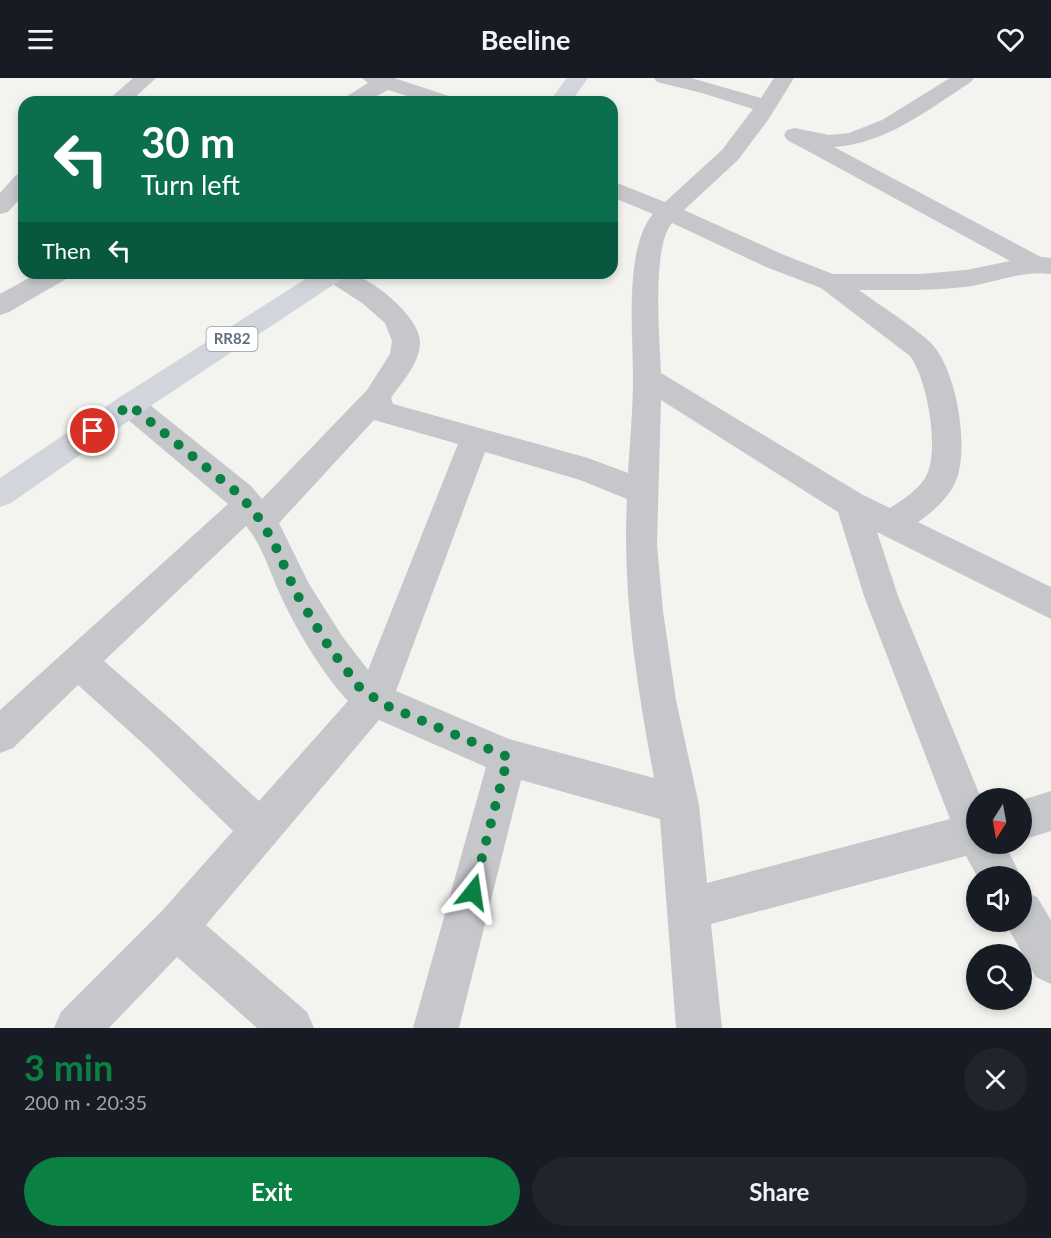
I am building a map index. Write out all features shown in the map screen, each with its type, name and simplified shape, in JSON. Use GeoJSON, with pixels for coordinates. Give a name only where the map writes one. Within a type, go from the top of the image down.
{"type":"FeatureCollection","features":[{"type":"Feature","properties":{"kind":"main road"},"geometry":{"type":"LineString","coordinates":[[564,96],[578,78]]}},
{"type":"Feature","properties":{"kind":"main road","name":"RR82"},"geometry":{"type":"LineString","coordinates":[[0,494],[130,405],[325,279]]}},
{"type":"Feature","properties":{"kind":"street"},"geometry":{"type":"LineString","coordinates":[[124,96],[146,78]]}},
{"type":"Feature","properties":{"kind":"street"},"geometry":{"type":"LineString","coordinates":[[664,78],[708,88],[765,108],[780,125],[855,170],[1043,265]]}},
{"type":"Feature","properties":{"kind":"street"},"geometry":{"type":"LineString","coordinates":[[699,1028],[679,805],[658,700],[640,545],[644,493],[647,378],[645,299],[649,252],[657,225],[730,155],[784,78]]}},
{"type":"Feature","properties":{"kind":"street"},"geometry":{"type":"LineString","coordinates":[[795,135],[833,143],[865,137],[890,126],[964,78]]}},
{"type":"Feature","properties":{"kind":"street"},"geometry":{"type":"LineString","coordinates":[[362,96],[390,81],[431,96]]}},
{"type":"Feature","properties":{"kind":"street"},"geometry":{"type":"LineString","coordinates":[[618,190],[669,211],[775,261],[830,282],[920,349],[930,363],[937,383],[947,454],[941,479],[930,494],[893,523]]}},
{"type":"Feature","properties":{"kind":"street"},"geometry":{"type":"LineString","coordinates":[[830,282],[932,282],[1043,265]]}},
{"type":"Feature","properties":{"kind":"street"},"geometry":{"type":"LineString","coordinates":[[0,306],[47,279]]}},
{"type":"Feature","properties":{"kind":"street"},"geometry":{"type":"LineString","coordinates":[[0,735],[78,662],[255,513],[377,398],[404,355],[407,341],[403,327],[392,313],[343,279]]}},
{"type":"Feature","properties":{"kind":"street"},"geometry":{"type":"LineString","coordinates":[[647,378],[852,504],[1051,604]]}},
{"type":"Feature","properties":{"kind":"street"},"geometry":{"type":"LineString","coordinates":[[377,398],[380,411],[588,470],[644,493]]}},
{"type":"Feature","properties":{"kind":"street"},"geometry":{"type":"LineString","coordinates":[[130,405],[240,495],[255,513],[275,545],[296,593],[329,647],[360,688],[385,705],[508,757],[679,805]]}},
{"type":"Feature","properties":{"kind":"street"},"geometry":{"type":"LineString","coordinates":[[77,1028],[176,927],[375,698],[475,438]]}},
{"type":"Feature","properties":{"kind":"street"},"geometry":{"type":"LineString","coordinates":[[852,504],[881,596],[966,808]]}},
{"type":"Feature","properties":{"kind":"street"},"geometry":{"type":"LineString","coordinates":[[78,662],[162,736],[260,830]]}},
{"type":"Feature","properties":{"kind":"street"},"geometry":{"type":"LineString","coordinates":[[436,1028],[508,757]]}},
{"type":"Feature","properties":{"kind":"street"},"geometry":{"type":"LineString","coordinates":[[1032,817],[1051,811]]}},
{"type":"Feature","properties":{"kind":"street"},"geometry":{"type":"LineString","coordinates":[[688,909],[966,839]]}},
{"type":"Feature","properties":{"kind":"street"},"geometry":{"type":"LineString","coordinates":[[176,927],[291,1028]]}},
{"type":"Feature","properties":{"kind":"street"},"geometry":{"type":"LineString","coordinates":[[1032,929],[1051,962]]}},
{"type":"Feature","properties":{"kind":"route"},"geometry":{"type":"LineString","coordinates":[[93,431],[130,405],[240,495],[261,521],[275,545],[296,593],[329,647],[360,688],[385,705],[508,757],[473,892]]}}]}
